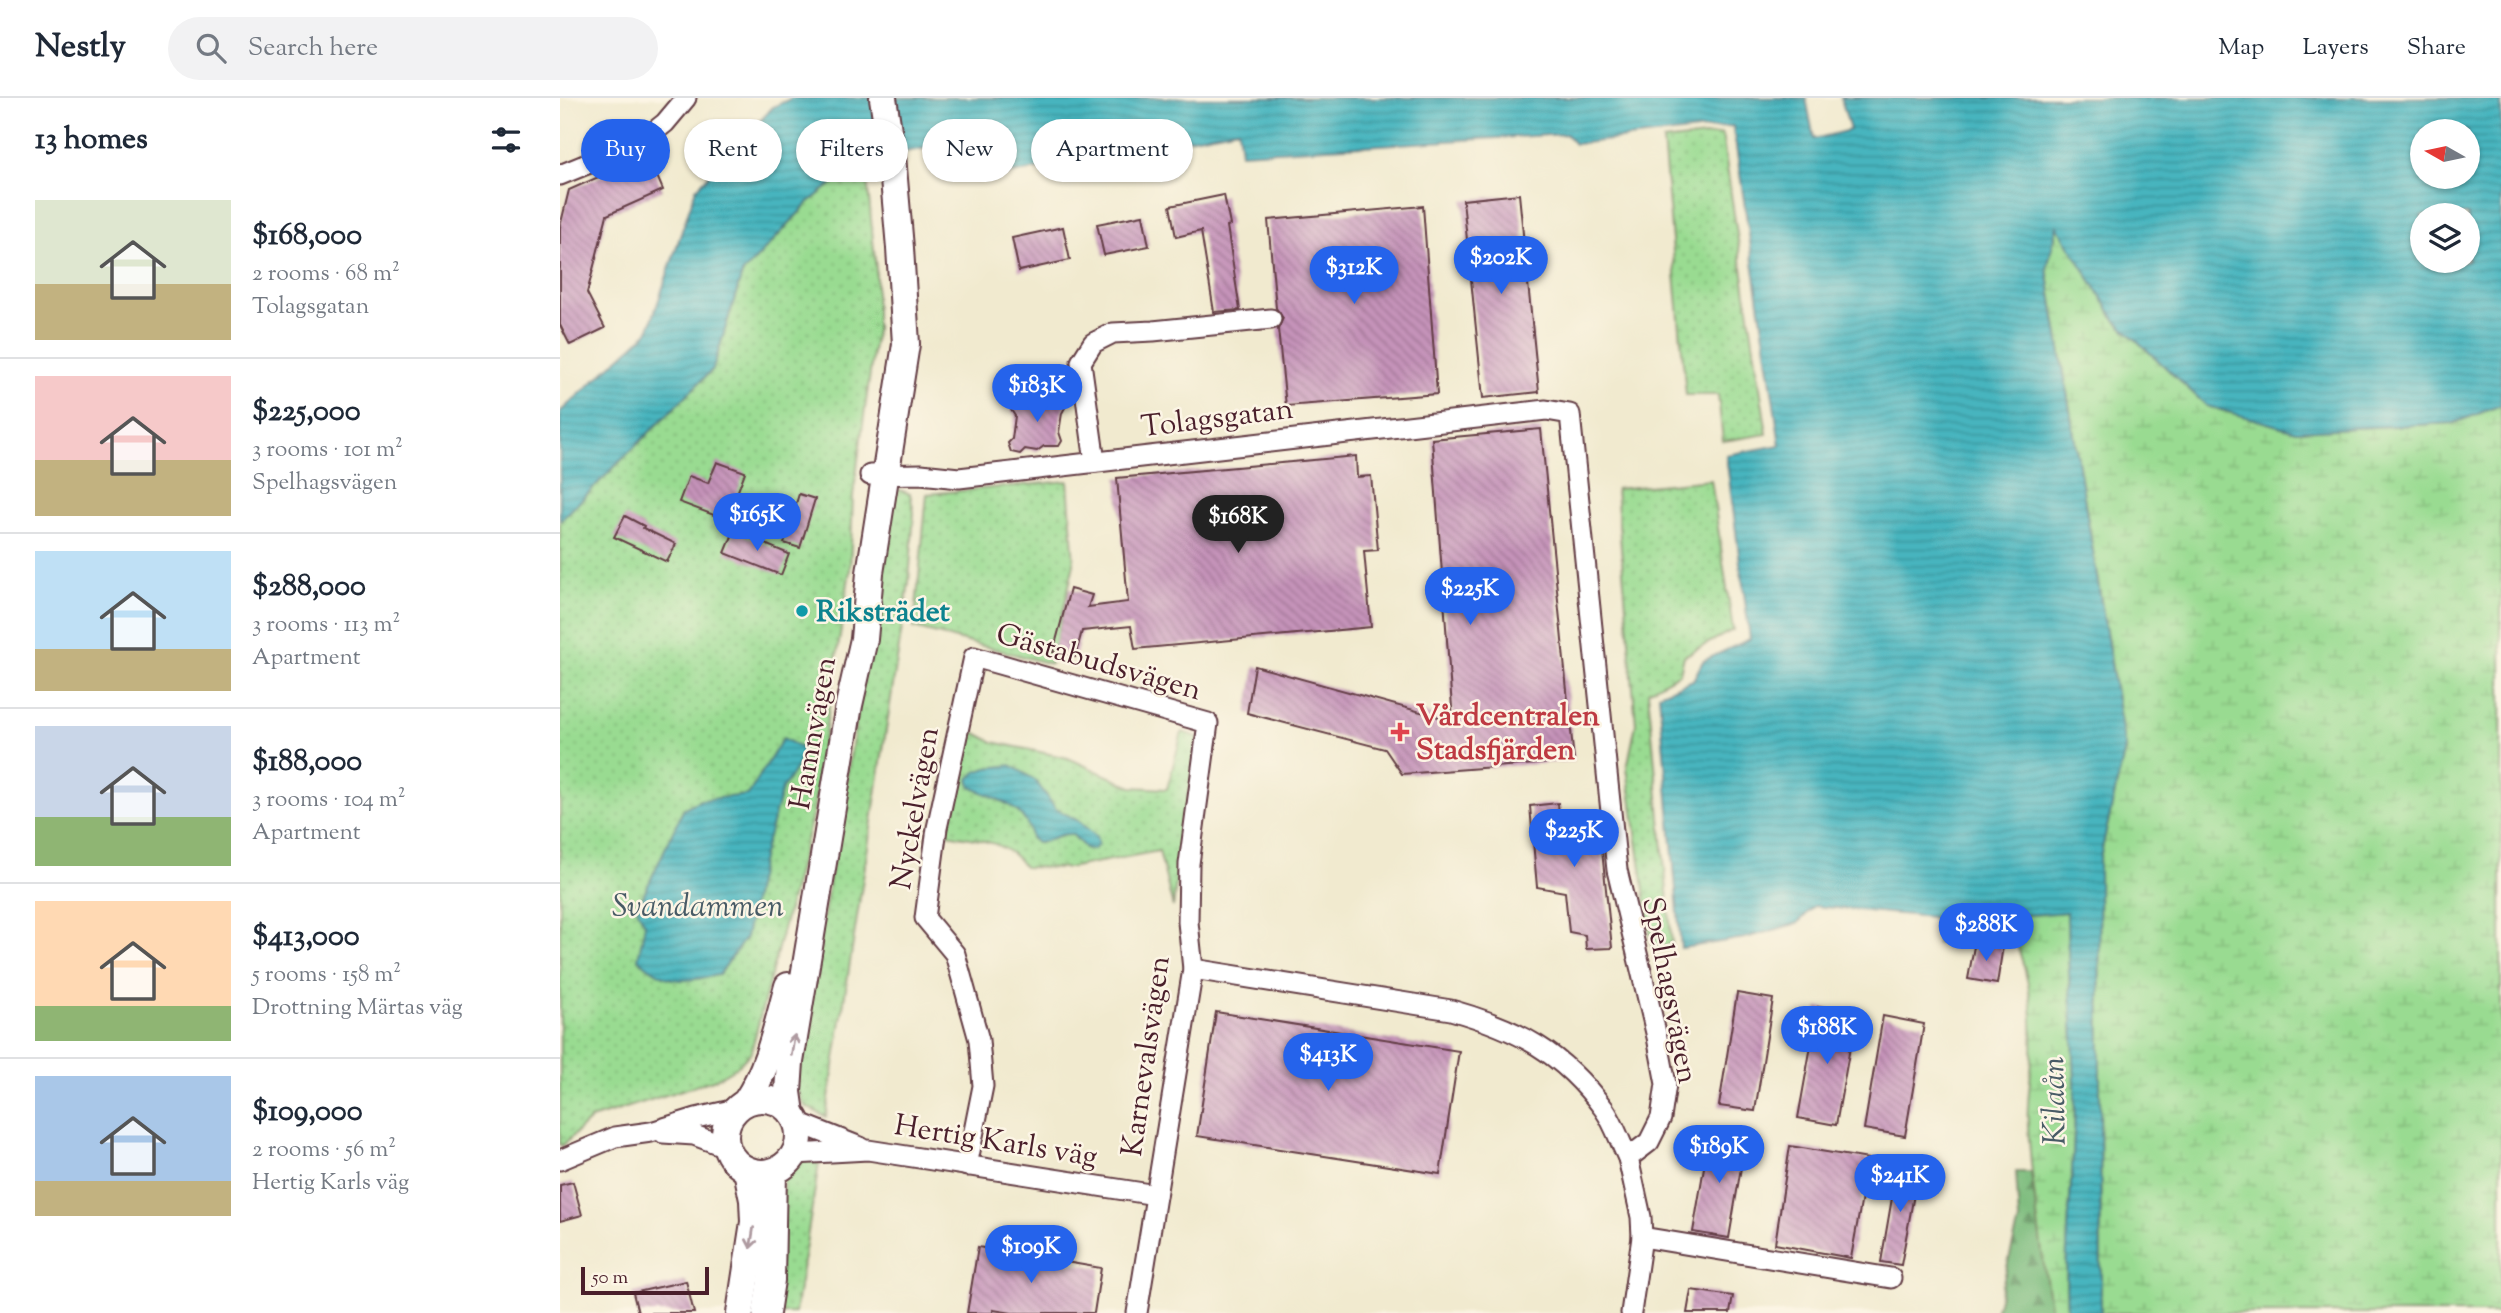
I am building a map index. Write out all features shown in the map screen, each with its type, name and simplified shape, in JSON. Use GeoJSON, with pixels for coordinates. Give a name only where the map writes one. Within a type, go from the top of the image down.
{"type":"FeatureCollection","features":[{"type":"Feature","properties":{"kind":"main road"},"geometry":{"type":"LineString","coordinates":[[871,98],[876,119]]}},
{"type":"Feature","properties":{"kind":"main road"},"geometry":{"type":"LineString","coordinates":[[883,98],[884,119]]}},
{"type":"Feature","properties":{"kind":"main road","name":"Hamnvägen"},"geometry":{"type":"LineString","coordinates":[[794,1117],[788,1092],[790,1062],[849,705],[864,639],[878,475],[906,344],[889,182]]}},
{"type":"Feature","properties":{"kind":"main road","name":"Hamnvägen"},"geometry":{"type":"LineString","coordinates":[[741,1105],[757,1086],[768,1059],[797,952],[853,638],[864,512],[878,475]]}},
{"type":"Feature","properties":{"kind":"main road"},"geometry":{"type":"LineString","coordinates":[[760,1099],[771,1100],[782,1104],[794,1117],[799,1144],[795,1154],[782,1168],[760,1171],[738,1164],[726,1147],[726,1126],[741,1105],[760,1099]]}},
{"type":"Feature","properties":{"kind":"main road"},"geometry":{"type":"LineString","coordinates":[[740,1313],[760,1171]]}},
{"type":"Feature","properties":{"kind":"main road"},"geometry":{"type":"LineString","coordinates":[[760,1171],[771,1280],[766,1313]]}},
{"type":"Feature","properties":{"kind":"street"},"geometry":{"type":"LineString","coordinates":[[560,175],[641,142],[665,123],[686,98]]}},
{"type":"Feature","properties":{"kind":"street"},"geometry":{"type":"LineString","coordinates":[[1096,462],[1081,362],[1093,344],[1113,333],[1270,319]]}},
{"type":"Feature","properties":{"kind":"street","name":"Tolagsgatan"},"geometry":{"type":"LineString","coordinates":[[878,475],[921,474],[959,478],[1546,410],[1570,414]]}},
{"type":"Feature","properties":{"kind":"street","name":"Spelhagsvägen"},"geometry":{"type":"LineString","coordinates":[[1570,414],[1617,870],[1666,1084],[1661,1118],[1649,1142],[1628,1158]]}},
{"type":"Feature","properties":{"kind":"street","name":"Gästabudsvägen"},"geometry":{"type":"LineString","coordinates":[[974,657],[1208,723]]}},
{"type":"Feature","properties":{"kind":"street","name":"Nyckelvägen"},"geometry":{"type":"LineString","coordinates":[[967,1166],[983,1086],[979,1040],[955,954],[925,918],[937,828],[974,657]]}},
{"type":"Feature","properties":{"kind":"street","name":"Karnevalsvägen"},"geometry":{"type":"LineString","coordinates":[[1137,1313],[1193,969],[1188,922],[1189,864],[1208,723]]}},
{"type":"Feature","properties":{"kind":"street"},"geometry":{"type":"LineString","coordinates":[[1193,969],[1451,1010],[1492,1021],[1518,1033],[1549,1053],[1580,1081],[1605,1111],[1628,1158],[1641,1217],[1642,1237],[1631,1313]]}},
{"type":"Feature","properties":{"kind":"street"},"geometry":{"type":"LineString","coordinates":[[560,1160],[615,1137],[652,1132],[741,1105]]}},
{"type":"Feature","properties":{"kind":"street","name":"Hertig Karls väg"},"geometry":{"type":"LineString","coordinates":[[794,1117],[868,1150]]}},
{"type":"Feature","properties":{"kind":"street"},"geometry":{"type":"LineString","coordinates":[[652,1132],[694,1135],[726,1147]]}},
{"type":"Feature","properties":{"kind":"street","name":"Hertig Karls väg"},"geometry":{"type":"LineString","coordinates":[[795,1154],[868,1150],[1156,1195]]}},
{"type":"Feature","properties":{"kind":"street"},"geometry":{"type":"LineString","coordinates":[[1642,1237],[1891,1278]]}},
{"type":"Feature","properties":{"kind":"green space"},"geometry":{"type":"Polygon","coordinates":[[[1722,134],[1767,434],[1723,441],[1718,395],[1686,395],[1663,141],[1722,134]]]}},
{"type":"Feature","properties":{"kind":"green space"},"geometry":{"type":"Polygon","coordinates":[[[834,182],[867,182],[876,270],[876,330],[853,496],[850,570],[813,813],[751,1052],[738,1066],[716,1079],[591,1119],[562,1146],[560,521],[713,369],[742,274],[809,202],[834,182]]]}},
{"type":"Feature","properties":{"kind":"green space"},"geometry":{"type":"Polygon","coordinates":[[[2058,225],[2116,321],[2207,406],[2296,431],[2454,423],[2501,405],[2501,1313],[2101,1313],[2099,862],[2125,748],[2047,268],[2058,225]]]}},
{"type":"Feature","properties":{"kind":"green space"},"geometry":{"type":"Polygon","coordinates":[[[1711,480],[1733,630],[1684,656],[1680,673],[1648,691],[1672,944],[1652,947],[1627,768],[1636,724],[1616,489],[1711,480]]]}},
{"type":"Feature","properties":{"kind":"green space"},"geometry":{"type":"Polygon","coordinates":[[[1068,481],[1074,564],[1051,664],[914,628],[927,494],[1068,481]]]}},
{"type":"Feature","properties":{"kind":"green space"},"geometry":{"type":"Polygon","coordinates":[[[895,488],[910,494],[914,512],[909,582],[826,1117],[805,1106],[795,1088],[895,488]]]}},
{"type":"Feature","properties":{"kind":"green space"},"geometry":{"type":"Polygon","coordinates":[[[968,729],[993,742],[1068,758],[1132,787],[1167,789],[1182,732],[1200,738],[1184,815],[1173,907],[1159,851],[1068,868],[1024,867],[1009,851],[990,842],[946,834],[968,729]]]}},
{"type":"Feature","properties":{"kind":"green space"},"geometry":{"type":"Polygon","coordinates":[[[2067,912],[2075,1088],[2074,1144],[2067,1257],[2067,1313],[2051,1313],[2028,1126],[2032,1057],[2031,1001],[2020,952],[2005,917],[2067,912]]]}},
{"type":"Feature","properties":{"kind":"green space"},"geometry":{"type":"Polygon","coordinates":[[[821,1151],[795,1313],[776,1313],[784,1173],[801,1158],[821,1151]]]}},
{"type":"Feature","properties":{"kind":"green space"},"geometry":{"type":"Polygon","coordinates":[[[2016,1172],[2031,1172],[2051,1313],[1995,1313],[2019,1221],[2016,1172]]]}},
{"type":"Feature","properties":{"kind":"water"},"geometry":{"type":"Polygon","coordinates":[[[792,98],[1806,98],[1814,139],[1850,130],[1841,98],[2501,98],[2501,405],[2454,423],[2296,431],[2207,406],[2116,321],[2057,226],[2047,269],[2125,749],[2099,862],[2101,1313],[2067,1313],[2075,1089],[2067,912],[1958,920],[1950,944],[1937,943],[1939,927],[1931,917],[1814,906],[1798,923],[1745,938],[1681,948],[1659,694],[1693,680],[1703,661],[1750,639],[1726,455],[1780,445],[1733,126],[1575,144],[1566,134],[1241,153],[1238,129],[1193,138],[1193,119],[1031,119],[1031,170],[1017,173],[1017,119],[922,119],[922,149],[908,151],[908,119],[796,119],[796,182],[834,182],[809,202],[742,274],[713,369],[560,521],[560,412],[648,332],[696,189],[703,182],[782,182],[782,119],[762,119],[773,107],[792,98]]]}},
{"type":"Feature","properties":{"kind":"water","name":"Svandammen"},"geometry":{"type":"Polygon","coordinates":[[[783,738],[803,749],[796,769],[782,789],[762,858],[746,937],[719,975],[676,980],[659,974],[638,959],[645,924],[637,909],[684,808],[700,800],[748,795],[783,738]]]}},
{"type":"Feature","properties":{"kind":"water"},"geometry":{"type":"Polygon","coordinates":[[[1011,765],[1035,780],[1056,809],[1077,820],[1096,836],[1098,845],[1093,850],[1085,848],[1072,834],[1037,843],[1031,838],[1029,827],[1017,811],[971,787],[969,779],[976,772],[1011,765]]]}},
{"type":"Feature","properties":{"kind":"building"},"geometry":{"type":"Polygon","coordinates":[[[587,182],[660,182],[663,190],[607,215],[587,293],[605,328],[570,345],[560,325],[560,227],[569,190],[587,182]]]}},
{"type":"Feature","properties":{"kind":"building"},"geometry":{"type":"Polygon","coordinates":[[[1519,194],[1539,392],[1483,398],[1463,200],[1519,194]]]}},
{"type":"Feature","properties":{"kind":"building"},"geometry":{"type":"Polygon","coordinates":[[[1224,195],[1240,310],[1214,312],[1201,231],[1176,237],[1170,206],[1224,195]]]}},
{"type":"Feature","properties":{"kind":"building"},"geometry":{"type":"Polygon","coordinates":[[[1423,206],[1437,394],[1286,406],[1278,329],[1283,318],[1276,308],[1268,220],[1423,206]]]}},
{"type":"Feature","properties":{"kind":"building"},"geometry":{"type":"Polygon","coordinates":[[[1143,215],[1149,246],[1104,255],[1097,224],[1143,215]]]}},
{"type":"Feature","properties":{"kind":"building"},"geometry":{"type":"Polygon","coordinates":[[[1063,227],[1070,260],[1019,271],[1012,238],[1063,227]]]}},
{"type":"Feature","properties":{"kind":"building"},"geometry":{"type":"Polygon","coordinates":[[[1057,395],[1064,397],[1067,404],[1062,413],[1059,432],[1062,441],[1059,446],[1044,446],[1037,451],[1025,449],[1020,454],[1011,452],[1008,443],[1012,439],[1015,416],[1011,410],[1013,405],[1057,395]]]}},
{"type":"Feature","properties":{"kind":"building"},"geometry":{"type":"Polygon","coordinates":[[[1541,429],[1574,761],[1402,774],[1385,749],[1247,713],[1255,666],[1453,721],[1432,439],[1541,429]]]}},
{"type":"Feature","properties":{"kind":"building"},"geometry":{"type":"Polygon","coordinates":[[[1356,456],[1357,477],[1371,476],[1378,550],[1364,551],[1371,627],[1135,649],[1131,626],[1082,631],[1075,657],[1053,652],[1070,589],[1092,595],[1088,607],[1128,602],[1117,478],[1356,456]]]}},
{"type":"Feature","properties":{"kind":"building"},"geometry":{"type":"Polygon","coordinates":[[[717,462],[745,472],[727,520],[679,502],[689,476],[708,483],[717,462]]]}},
{"type":"Feature","properties":{"kind":"building"},"geometry":{"type":"Polygon","coordinates":[[[799,494],[815,499],[800,548],[784,543],[799,494]]]}},
{"type":"Feature","properties":{"kind":"building"},"geometry":{"type":"Polygon","coordinates":[[[625,516],[676,544],[667,562],[614,537],[625,516]]]}},
{"type":"Feature","properties":{"kind":"building"},"geometry":{"type":"Polygon","coordinates":[[[734,531],[789,554],[781,575],[725,553],[734,531]]]}},
{"type":"Feature","properties":{"kind":"building"},"geometry":{"type":"Polygon","coordinates":[[[1558,803],[1559,815],[1598,812],[1612,948],[1586,949],[1585,935],[1569,932],[1565,892],[1537,887],[1530,806],[1558,803]]]}},
{"type":"Feature","properties":{"kind":"building"},"geometry":{"type":"Polygon","coordinates":[[[1975,941],[2003,946],[1997,984],[1968,979],[1975,941]]]}},
{"type":"Feature","properties":{"kind":"building"},"geometry":{"type":"Polygon","coordinates":[[[1737,993],[1773,999],[1755,1111],[1719,1106],[1737,993]]]}},
{"type":"Feature","properties":{"kind":"building"},"geometry":{"type":"Polygon","coordinates":[[[1818,1007],[1856,1014],[1836,1125],[1798,1118],[1818,1007]]]}},
{"type":"Feature","properties":{"kind":"building"},"geometry":{"type":"Polygon","coordinates":[[[1216,1012],[1459,1051],[1440,1174],[1197,1136],[1216,1012]]]}},
{"type":"Feature","properties":{"kind":"building"},"geometry":{"type":"Polygon","coordinates":[[[1883,1016],[1924,1024],[1905,1136],[1864,1129],[1883,1016]]]}},
{"type":"Feature","properties":{"kind":"building"},"geometry":{"type":"Polygon","coordinates":[[[1710,1132],[1746,1138],[1729,1238],[1693,1232],[1710,1132]]]}},
{"type":"Feature","properties":{"kind":"building"},"geometry":{"type":"Polygon","coordinates":[[[1790,1146],[1869,1159],[1851,1258],[1775,1244],[1790,1146]]]}},
{"type":"Feature","properties":{"kind":"building"},"geometry":{"type":"Polygon","coordinates":[[[1898,1163],[1919,1167],[1901,1265],[1881,1262],[1898,1163]]]}},
{"type":"Feature","properties":{"kind":"building"},"geometry":{"type":"Polygon","coordinates":[[[573,1182],[582,1215],[560,1221],[560,1185],[573,1182]]]}},
{"type":"Feature","properties":{"kind":"building"},"geometry":{"type":"Polygon","coordinates":[[[978,1247],[1101,1268],[1094,1313],[1012,1313],[993,1310],[993,1313],[967,1313],[978,1247]]]}},
{"type":"Feature","properties":{"kind":"building"},"geometry":{"type":"Polygon","coordinates":[[[686,1281],[694,1313],[638,1313],[633,1293],[686,1281]]]}},
{"type":"Feature","properties":{"kind":"building"},"geometry":{"type":"Polygon","coordinates":[[[1691,1290],[1733,1296],[1730,1313],[1687,1313],[1691,1290]]]}},
{"type":"Feature","properties":{"kind":"place","name":"Riksträdet"},"geometry":{"type":"Point","coordinates":[802,611]}},
{"type":"Feature","properties":{"kind":"place","name":"Vårdcentralen Stadsfjärden"},"geometry":{"type":"Point","coordinates":[1400,732]}},
{"type":"Feature","properties":{"kind":"water label","name":"Kilaån"},"geometry":{"type":"Point","coordinates":[2053,1101]}}]}
